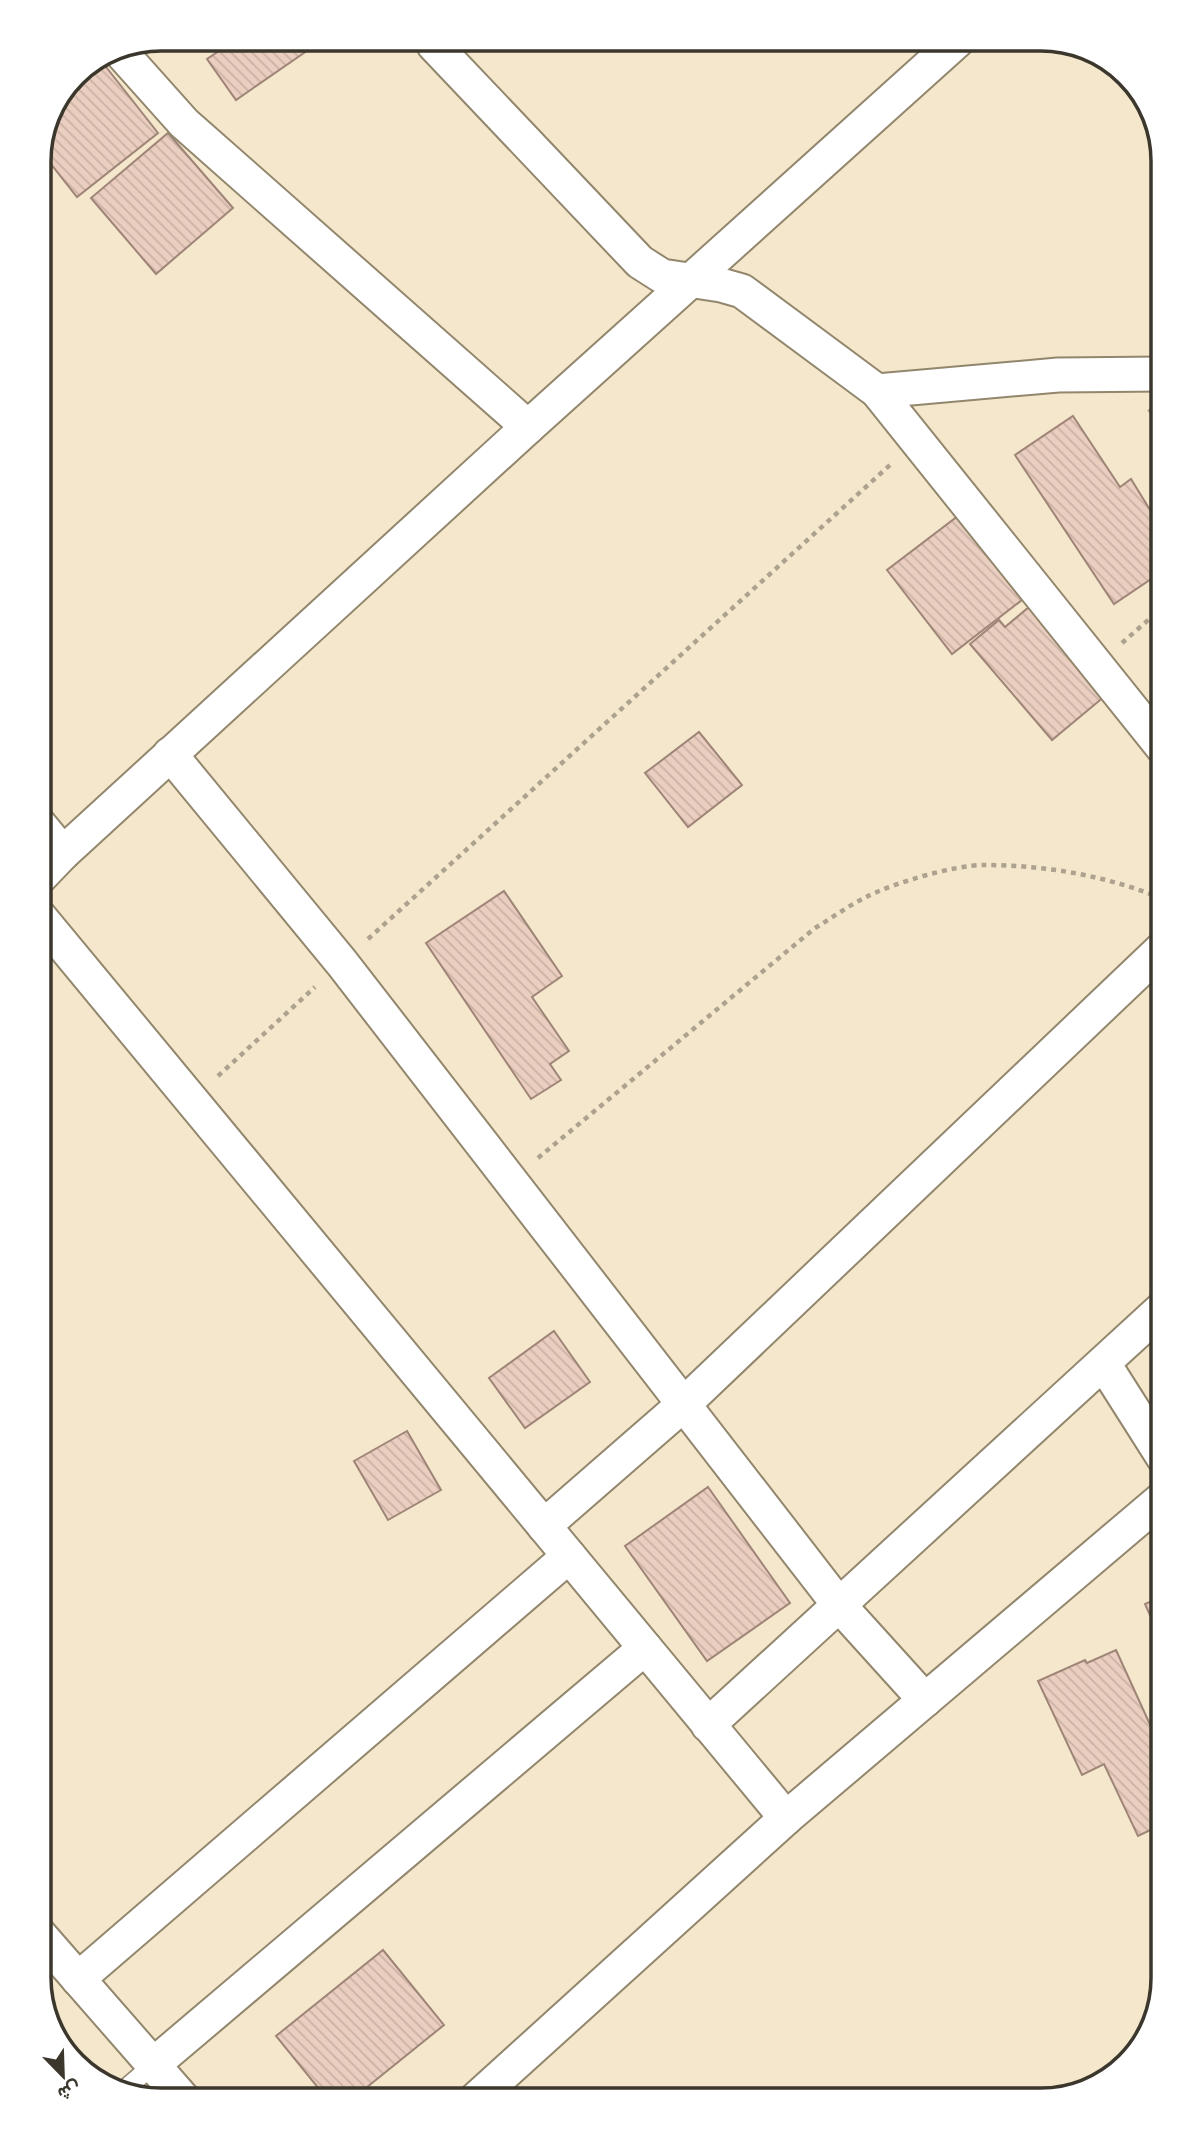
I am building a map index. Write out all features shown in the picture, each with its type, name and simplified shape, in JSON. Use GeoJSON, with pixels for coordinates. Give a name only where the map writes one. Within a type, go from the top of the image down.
{"type":"FeatureCollection","features":[{"type":"Feature","properties":{"kind":"street"},"geometry":{"type":"LineString","coordinates":[[440,51],[639,262],[662,276],[722,285],[742,291],[877,391],[1151,732]]}},
{"type":"Feature","properties":{"kind":"street"},"geometry":{"type":"LineString","coordinates":[[51,865],[938,51]]}},
{"type":"Feature","properties":{"kind":"street"},"geometry":{"type":"LineString","coordinates":[[125,57],[184,122],[528,427]]}},
{"type":"Feature","properties":{"kind":"street"},"geometry":{"type":"LineString","coordinates":[[877,391],[1058,375],[1151,374]]}},
{"type":"Feature","properties":{"kind":"street"},"geometry":{"type":"LineString","coordinates":[[170,754],[342,963],[839,1605],[925,1700]]}},
{"type":"Feature","properties":{"kind":"street"},"geometry":{"type":"LineString","coordinates":[[51,838],[63,852]]}},
{"type":"Feature","properties":{"kind":"street"},"geometry":{"type":"LineString","coordinates":[[51,931],[786,1818]]}},
{"type":"Feature","properties":{"kind":"street"},"geometry":{"type":"LineString","coordinates":[[544,1526],[684,1404],[1151,960]]}},
{"type":"Feature","properties":{"kind":"street"},"geometry":{"type":"LineString","coordinates":[[708,1724],[1151,1320]]}},
{"type":"Feature","properties":{"kind":"street"},"geometry":{"type":"LineString","coordinates":[[1104,1364],[1151,1437]]}},
{"type":"Feature","properties":{"kind":"street"},"geometry":{"type":"LineString","coordinates":[[488,2088],[786,1818],[1151,1509]]}},
{"type":"Feature","properties":{"kind":"street"},"geometry":{"type":"LineString","coordinates":[[78,1979],[569,1556]]}},
{"type":"Feature","properties":{"kind":"street"},"geometry":{"type":"LineString","coordinates":[[153,2066],[645,1648]]}},
{"type":"Feature","properties":{"kind":"street"},"geometry":{"type":"LineString","coordinates":[[51,1949],[173,2088]]}},
{"type":"Feature","properties":{"kind":"lane"},"geometry":{"type":"LineString","coordinates":[[131,2084],[153,2066]]}},
{"type":"Feature","properties":{"kind":"path"},"geometry":{"type":"LineString","coordinates":[[191,1100],[917,440]]}},
{"type":"Feature","properties":{"kind":"path"},"geometry":{"type":"LineString","coordinates":[[1097,664],[1151,618]]}},
{"type":"Feature","properties":{"kind":"path"},"geometry":{"type":"LineString","coordinates":[[511,1181],[815,928],[866,897],[917,878],[982,865],[1060,870],[1132,886],[1151,894]]}},
{"type":"Feature","properties":{"kind":"building"},"geometry":{"type":"Polygon","coordinates":[[[219,51],[307,51],[236,100],[207,59],[219,51]]]}},
{"type":"Feature","properties":{"kind":"building"},"geometry":{"type":"Polygon","coordinates":[[[105,66],[158,133],[77,197],[51,164],[54,132],[73,94],[88,78],[105,66]]]}},
{"type":"Feature","properties":{"kind":"building"},"geometry":{"type":"Polygon","coordinates":[[[168,133],[233,208],[156,274],[91,198],[168,133]]]}},
{"type":"Feature","properties":{"kind":"building"},"geometry":{"type":"Polygon","coordinates":[[[1073,416],[1120,487],[1131,479],[1151,512],[1151,579],[1114,604],[1015,455],[1073,416]]]}},
{"type":"Feature","properties":{"kind":"building"},"geometry":{"type":"Polygon","coordinates":[[[958,516],[1022,600],[952,654],[887,570],[958,516]]]}},
{"type":"Feature","properties":{"kind":"building"},"geometry":{"type":"Polygon","coordinates":[[[1035,602],[1111,691],[1052,740],[970,644],[999,620],[1005,627],[1035,602]]]}},
{"type":"Feature","properties":{"kind":"building"},"geometry":{"type":"Polygon","coordinates":[[[699,732],[742,785],[688,827],[645,773],[699,732]]]}},
{"type":"Feature","properties":{"kind":"building"},"geometry":{"type":"Polygon","coordinates":[[[504,891],[562,976],[532,997],[569,1051],[550,1064],[561,1080],[531,1099],[426,943],[504,891]]]}},
{"type":"Feature","properties":{"kind":"building"},"geometry":{"type":"Polygon","coordinates":[[[554,1331],[590,1382],[525,1428],[489,1378],[554,1331]]]}},
{"type":"Feature","properties":{"kind":"building"},"geometry":{"type":"Polygon","coordinates":[[[407,1431],[441,1490],[388,1520],[354,1461],[407,1431]]]}},
{"type":"Feature","properties":{"kind":"building"},"geometry":{"type":"Polygon","coordinates":[[[708,1487],[790,1603],[707,1661],[625,1546],[708,1487]]]}},
{"type":"Feature","properties":{"kind":"building"},"geometry":{"type":"Polygon","coordinates":[[[1151,1601],[1151,1617],[1145,1604],[1151,1601]]]}},
{"type":"Feature","properties":{"kind":"building"},"geometry":{"type":"Polygon","coordinates":[[[1116,1650],[1151,1727],[1151,1830],[1138,1836],[1104,1764],[1082,1775],[1038,1681],[1085,1660],[1087,1663],[1116,1650]]]}},
{"type":"Feature","properties":{"kind":"building"},"geometry":{"type":"Polygon","coordinates":[[[383,1950],[444,2025],[366,2088],[318,2088],[276,2036],[383,1950]]]}}]}
